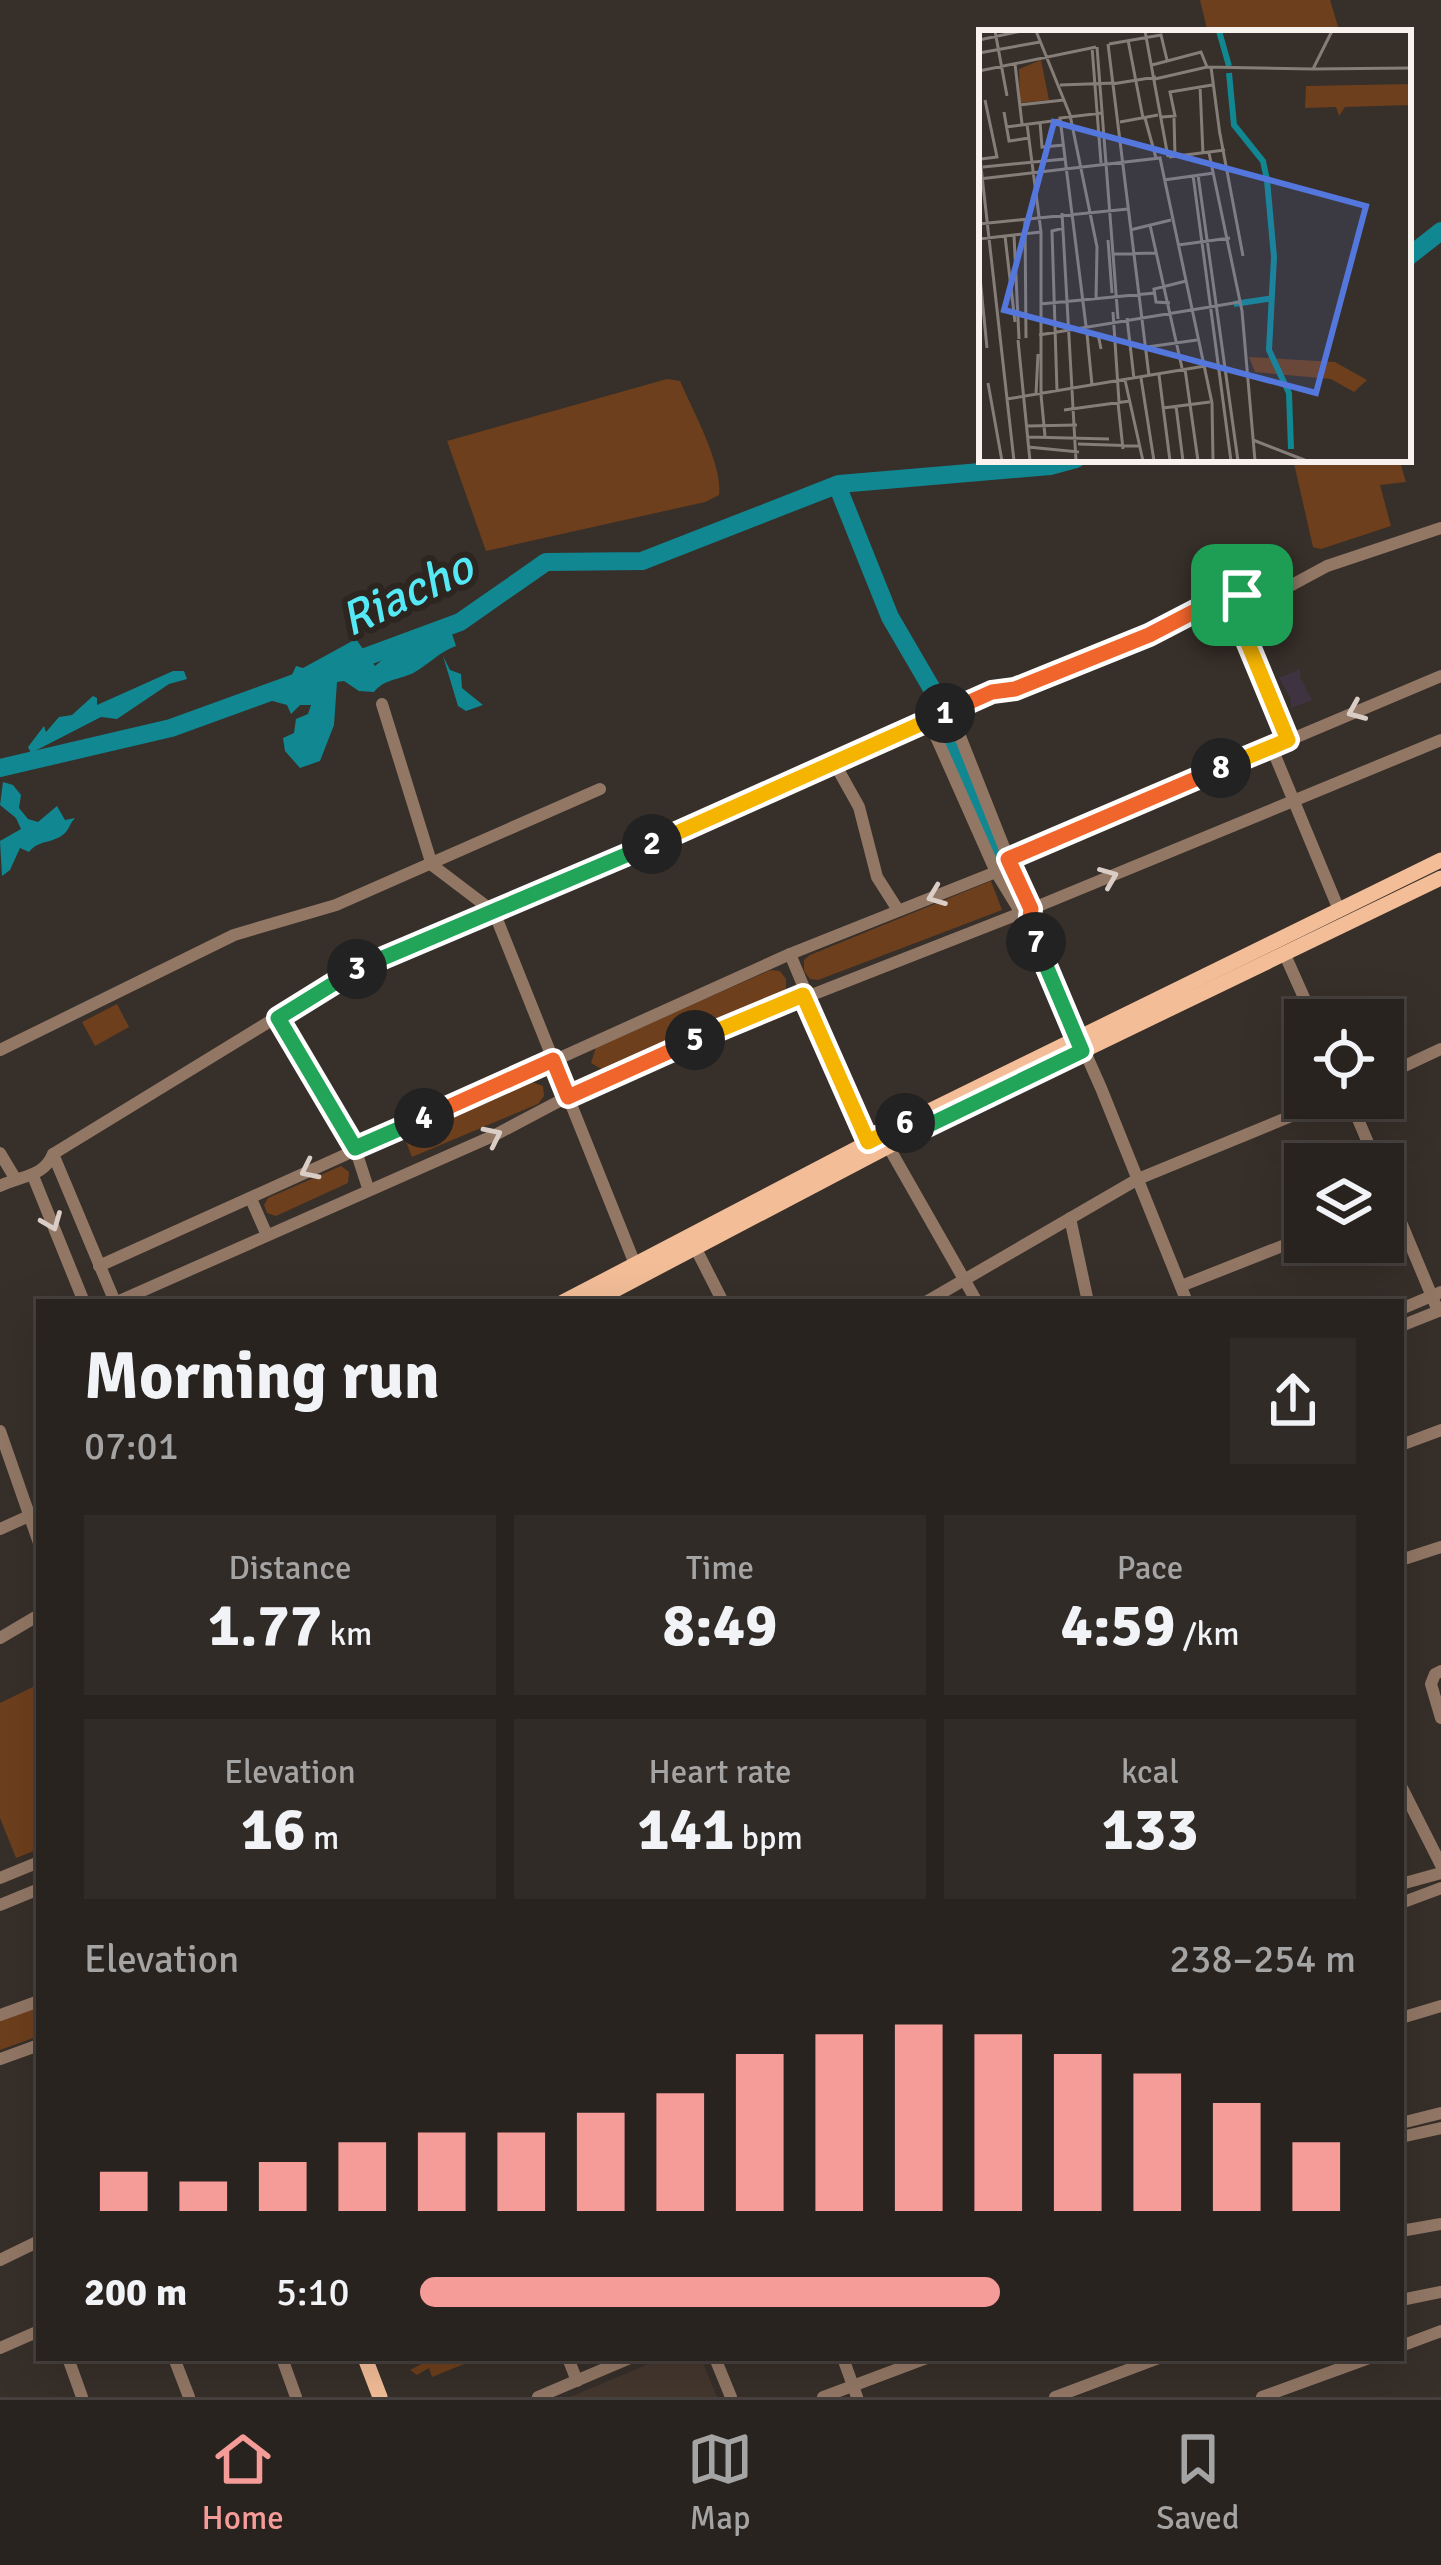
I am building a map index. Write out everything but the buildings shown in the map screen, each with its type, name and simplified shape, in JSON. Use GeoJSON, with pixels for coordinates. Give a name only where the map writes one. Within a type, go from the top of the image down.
{"type":"FeatureCollection","features":[{"type":"Feature","properties":{"kind":"main road"},"geometry":{"type":"LineString","coordinates":[[596,1299],[637,1269],[868,1142],[922,1122],[1079,1045],[1441,860]]}},
{"type":"Feature","properties":{"kind":"main road"},"geometry":{"type":"LineString","coordinates":[[1079,1045],[1285,955],[1441,878]]}},
{"type":"Feature","properties":{"kind":"main road"},"geometry":{"type":"LineString","coordinates":[[569,1299],[694,1247],[888,1146],[922,1122]]}},
{"type":"Feature","properties":{"kind":"main road"},"geometry":{"type":"LineString","coordinates":[[366,2361],[380,2397]]}},
{"type":"Feature","properties":{"kind":"street"},"geometry":{"type":"LineString","coordinates":[[0,1186],[33,1176],[47,1166],[52,1154],[352,971],[950,711],[1123,646],[1233,596],[1264,600],[1327,566],[1441,528]]}},
{"type":"Feature","properties":{"kind":"street"},"geometry":{"type":"LineString","coordinates":[[1264,600],[1264,604],[1235,612],[1288,740]]}},
{"type":"Feature","properties":{"kind":"street"},"geometry":{"type":"LineString","coordinates":[[71,1269],[86,1270],[251,1199],[790,954],[996,872],[1008,859],[1441,676]]}},
{"type":"Feature","properties":{"kind":"street"},"geometry":{"type":"LineString","coordinates":[[382,704],[432,865],[494,912],[637,1269]]}},
{"type":"Feature","properties":{"kind":"street"},"geometry":{"type":"LineString","coordinates":[[950,711],[1029,926],[1140,1178],[1186,1299]]}},
{"type":"Feature","properties":{"kind":"street"},"geometry":{"type":"LineString","coordinates":[[929,721],[996,872],[1024,911]]}},
{"type":"Feature","properties":{"kind":"street"},"geometry":{"type":"LineString","coordinates":[[52,1154],[114,1299],[495,1136],[568,1097],[803,995],[1024,911],[1441,740]]}},
{"type":"Feature","properties":{"kind":"street"},"geometry":{"type":"LineString","coordinates":[[1271,746],[1339,910]]}},
{"type":"Feature","properties":{"kind":"street"},"geometry":{"type":"LineString","coordinates":[[835,764],[859,807],[877,877],[898,910]]}},
{"type":"Feature","properties":{"kind":"street"},"geometry":{"type":"LineString","coordinates":[[0,1050],[234,935],[336,905],[600,789]]}},
{"type":"Feature","properties":{"kind":"street"},"geometry":{"type":"LineString","coordinates":[[790,954],[803,995],[868,1142]]}},
{"type":"Feature","properties":{"kind":"street"},"geometry":{"type":"LineString","coordinates":[[1285,955],[1305,999]]}},
{"type":"Feature","properties":{"kind":"street"},"geometry":{"type":"LineString","coordinates":[[278,1018],[355,1148],[368,1188]]}},
{"type":"Feature","properties":{"kind":"street"},"geometry":{"type":"LineString","coordinates":[[1404,1066],[1441,1049]]}},
{"type":"Feature","properties":{"kind":"street"},"geometry":{"type":"LineString","coordinates":[[932,1299],[1140,1178],[1284,1119]]}},
{"type":"Feature","properties":{"kind":"street"},"geometry":{"type":"LineString","coordinates":[[888,1146],[975,1299]]}},
{"type":"Feature","properties":{"kind":"street"},"geometry":{"type":"LineString","coordinates":[[0,1154],[15,1178]]}},
{"type":"Feature","properties":{"kind":"street"},"geometry":{"type":"LineString","coordinates":[[33,1176],[85,1299]]}},
{"type":"Feature","properties":{"kind":"street"},"geometry":{"type":"LineString","coordinates":[[251,1199],[266,1234]]}},
{"type":"Feature","properties":{"kind":"street"},"geometry":{"type":"LineString","coordinates":[[1070,1218],[1087,1299]]}},
{"type":"Feature","properties":{"kind":"street"},"geometry":{"type":"LineString","coordinates":[[1404,1233],[1437,1294],[1439,1310],[1404,1325]]}},
{"type":"Feature","properties":{"kind":"street"},"geometry":{"type":"LineString","coordinates":[[1181,1286],[1284,1245]]}},
{"type":"Feature","properties":{"kind":"street"},"geometry":{"type":"LineString","coordinates":[[694,1247],[721,1299]]}},
{"type":"Feature","properties":{"kind":"street"},"geometry":{"type":"LineString","coordinates":[[1404,1308],[1437,1294]]}},
{"type":"Feature","properties":{"kind":"street"},"geometry":{"type":"LineString","coordinates":[[1404,1444],[1441,1430]]}},
{"type":"Feature","properties":{"kind":"street"},"geometry":{"type":"LineString","coordinates":[[1,1440],[5,1465],[36,1536]]}},
{"type":"Feature","properties":{"kind":"street"},"geometry":{"type":"LineString","coordinates":[[0,1529],[28,1516]]}},
{"type":"Feature","properties":{"kind":"street"},"geometry":{"type":"LineString","coordinates":[[1404,1559],[1441,1546]]}},
{"type":"Feature","properties":{"kind":"street"},"geometry":{"type":"LineString","coordinates":[[0,1638],[36,1617]]}},
{"type":"Feature","properties":{"kind":"street"},"geometry":{"type":"LineString","coordinates":[[1441,1671],[1431,1684],[1441,1718]]}},
{"type":"Feature","properties":{"kind":"street"},"geometry":{"type":"LineString","coordinates":[[1404,1792],[1441,1869],[1404,1883]]}},
{"type":"Feature","properties":{"kind":"street"},"geometry":{"type":"LineString","coordinates":[[18,1897],[5,1876],[36,1863]]}},
{"type":"Feature","properties":{"kind":"street"},"geometry":{"type":"LineString","coordinates":[[1404,1902],[1441,1888]]}},
{"type":"Feature","properties":{"kind":"street"},"geometry":{"type":"LineString","coordinates":[[0,1905],[36,1890]]}},
{"type":"Feature","properties":{"kind":"street"},"geometry":{"type":"LineString","coordinates":[[0,2014],[36,2002]]}},
{"type":"Feature","properties":{"kind":"street"},"geometry":{"type":"LineString","coordinates":[[1404,2017],[1441,2006]]}},
{"type":"Feature","properties":{"kind":"street"},"geometry":{"type":"LineString","coordinates":[[0,2059],[36,2046]]}},
{"type":"Feature","properties":{"kind":"street"},"geometry":{"type":"LineString","coordinates":[[1404,2122],[1441,2113]]}},
{"type":"Feature","properties":{"kind":"street"},"geometry":{"type":"LineString","coordinates":[[1404,2136],[1441,2128]]}},
{"type":"Feature","properties":{"kind":"street"},"geometry":{"type":"LineString","coordinates":[[1404,2230],[1441,2224]]}},
{"type":"Feature","properties":{"kind":"street"},"geometry":{"type":"LineString","coordinates":[[0,2260],[36,2242]]}},
{"type":"Feature","properties":{"kind":"street"},"geometry":{"type":"LineString","coordinates":[[1404,2299],[1441,2292]]}},
{"type":"Feature","properties":{"kind":"street"},"geometry":{"type":"LineString","coordinates":[[1404,2345],[1441,2331]]}},
{"type":"Feature","properties":{"kind":"street"},"geometry":{"type":"LineString","coordinates":[[0,2348],[36,2332]]}},
{"type":"Feature","properties":{"kind":"street"},"geometry":{"type":"LineString","coordinates":[[69,2361],[82,2397]]}},
{"type":"Feature","properties":{"kind":"street"},"geometry":{"type":"LineString","coordinates":[[175,2361],[189,2397]]}},
{"type":"Feature","properties":{"kind":"street"},"geometry":{"type":"LineString","coordinates":[[282,2361],[296,2397]]}},
{"type":"Feature","properties":{"kind":"street"},"geometry":{"type":"LineString","coordinates":[[569,2361],[577,2380]]}},
{"type":"Feature","properties":{"kind":"street"},"geometry":{"type":"LineString","coordinates":[[538,2397],[623,2361]]}},
{"type":"Feature","properties":{"kind":"street"},"geometry":{"type":"LineString","coordinates":[[716,2361],[731,2397]]}},
{"type":"Feature","properties":{"kind":"street"},"geometry":{"type":"LineString","coordinates":[[844,2361],[855,2391]]}},
{"type":"Feature","properties":{"kind":"street"},"geometry":{"type":"LineString","coordinates":[[1055,2397],[1138,2361]]}},
{"type":"Feature","properties":{"kind":"street"},"geometry":{"type":"LineString","coordinates":[[1262,2397],[1361,2361]]}},
{"type":"Feature","properties":{"kind":"street"},"geometry":{"type":"LineString","coordinates":[[823,2397],[855,2391],[892,2364]]}},
{"type":"Feature","properties":{"kind":"shaded area"},"geometry":{"type":"Polygon","coordinates":[[[1200,0],[1330,0],[1339,30],[1207,30],[1200,0]]]}},
{"type":"Feature","properties":{"kind":"shaded area"},"geometry":{"type":"Polygon","coordinates":[[[667,379],[680,381],[699,422],[712,454],[719,495],[486,551],[447,441],[667,379]]]}},
{"type":"Feature","properties":{"kind":"shaded area"},"geometry":{"type":"Polygon","coordinates":[[[1294,462],[1400,462],[1406,482],[1380,485],[1391,526],[1321,549],[1313,547],[1294,462]]]}},
{"type":"Feature","properties":{"kind":"shaded area"},"geometry":{"type":"Polygon","coordinates":[[[1300,669],[1312,700],[1291,708],[1279,678],[1300,669]]]}},
{"type":"Feature","properties":{"kind":"shaded area"},"geometry":{"type":"Polygon","coordinates":[[[991,881],[1002,910],[818,980],[804,971],[804,960],[810,955],[991,881]]]}},
{"type":"Feature","properties":{"kind":"shaded area"},"geometry":{"type":"Polygon","coordinates":[[[771,970],[780,971],[786,979],[781,995],[605,1071],[591,1063],[596,1047],[771,970]]]}},
{"type":"Feature","properties":{"kind":"shaded area"},"geometry":{"type":"Polygon","coordinates":[[[117,1004],[129,1027],[95,1046],[82,1022],[117,1004]]]}},
{"type":"Feature","properties":{"kind":"shaded area"},"geometry":{"type":"Polygon","coordinates":[[[529,1081],[543,1086],[544,1096],[538,1104],[412,1157],[403,1134],[529,1081]]]}},
{"type":"Feature","properties":{"kind":"shaded area"},"geometry":{"type":"Polygon","coordinates":[[[341,1166],[349,1172],[348,1183],[276,1216],[267,1213],[268,1198],[341,1166]]]}},
{"type":"Feature","properties":{"kind":"shaded area"},"geometry":{"type":"Polygon","coordinates":[[[36,1685],[36,1850],[16,1858],[0,1818],[0,1703],[36,1685]]]}},
{"type":"Feature","properties":{"kind":"shaded area"},"geometry":{"type":"Polygon","coordinates":[[[36,2007],[36,2037],[0,2050],[0,2020],[36,2007]]]}},
{"type":"Feature","properties":{"kind":"shaded area"},"geometry":{"type":"Polygon","coordinates":[[[427,2361],[472,2361],[432,2377],[429,2368],[417,2375],[410,2370],[427,2361]]]}},
{"type":"Feature","properties":{"kind":"shaded area"},"geometry":{"type":"Polygon","coordinates":[[[656,2361],[702,2361],[717,2397],[570,2397],[656,2361]]]}},
{"type":"Feature","properties":{"kind":"water"},"geometry":{"type":"Polygon","coordinates":[[[417,630],[437,638],[452,634],[456,646],[374,692],[337,682],[334,725],[320,761],[300,768],[285,751],[283,738],[294,733],[296,719],[308,714],[311,705],[300,705],[291,714],[287,705],[269,700],[270,694],[295,688],[291,677],[296,666],[303,668],[356,639],[375,666],[388,655],[385,644],[389,639],[401,649],[406,646],[405,637],[417,630]]]}},
{"type":"Feature","properties":{"kind":"water"},"geometry":{"type":"Polygon","coordinates":[[[443,656],[450,670],[461,674],[462,688],[483,705],[466,711],[458,706],[443,656]]]}},
{"type":"Feature","properties":{"kind":"water"},"geometry":{"type":"Polygon","coordinates":[[[173,671],[184,671],[187,679],[169,684],[117,719],[101,717],[31,753],[28,747],[44,726],[46,732],[59,717],[72,715],[93,696],[97,705],[173,671]]]}},
{"type":"Feature","properties":{"kind":"water"},"geometry":{"type":"Polygon","coordinates":[[[3,782],[21,795],[19,808],[28,819],[38,822],[57,806],[65,820],[75,818],[57,838],[29,852],[20,848],[2,876],[0,841],[21,829],[0,805],[3,782]]]}},
{"type":"Feature","properties":{"kind":"waterway","name":"Riacho"},"geometry":{"type":"LineString","coordinates":[[1411,255],[1441,231]]}},
{"type":"Feature","properties":{"kind":"waterway","name":"Riacho"},"geometry":{"type":"LineString","coordinates":[[349,663],[460,622],[546,562],[642,561],[839,484],[1065,462]]}},
{"type":"Feature","properties":{"kind":"waterway","name":"Riacho"},"geometry":{"type":"LineString","coordinates":[[837,485],[890,617],[932,689],[997,852]]}},
{"type":"Feature","properties":{"kind":"waterway","name":"Riacho"},"geometry":{"type":"LineString","coordinates":[[0,768],[171,728],[317,675]]}},
{"type":"Feature","properties":{"kind":"route"},"geometry":{"type":"LineString","coordinates":[[1242,595],[1264,600],[1264,604],[1235,612],[1288,740],[1008,859],[1031,909],[1029,926],[1082,1051],[925,1127],[919,1116],[868,1142],[803,995],[568,1097],[553,1060],[355,1148],[278,1018],[352,971],[992,692],[1015,689],[1149,635],[1201,608],[1242,595]]}}]}
